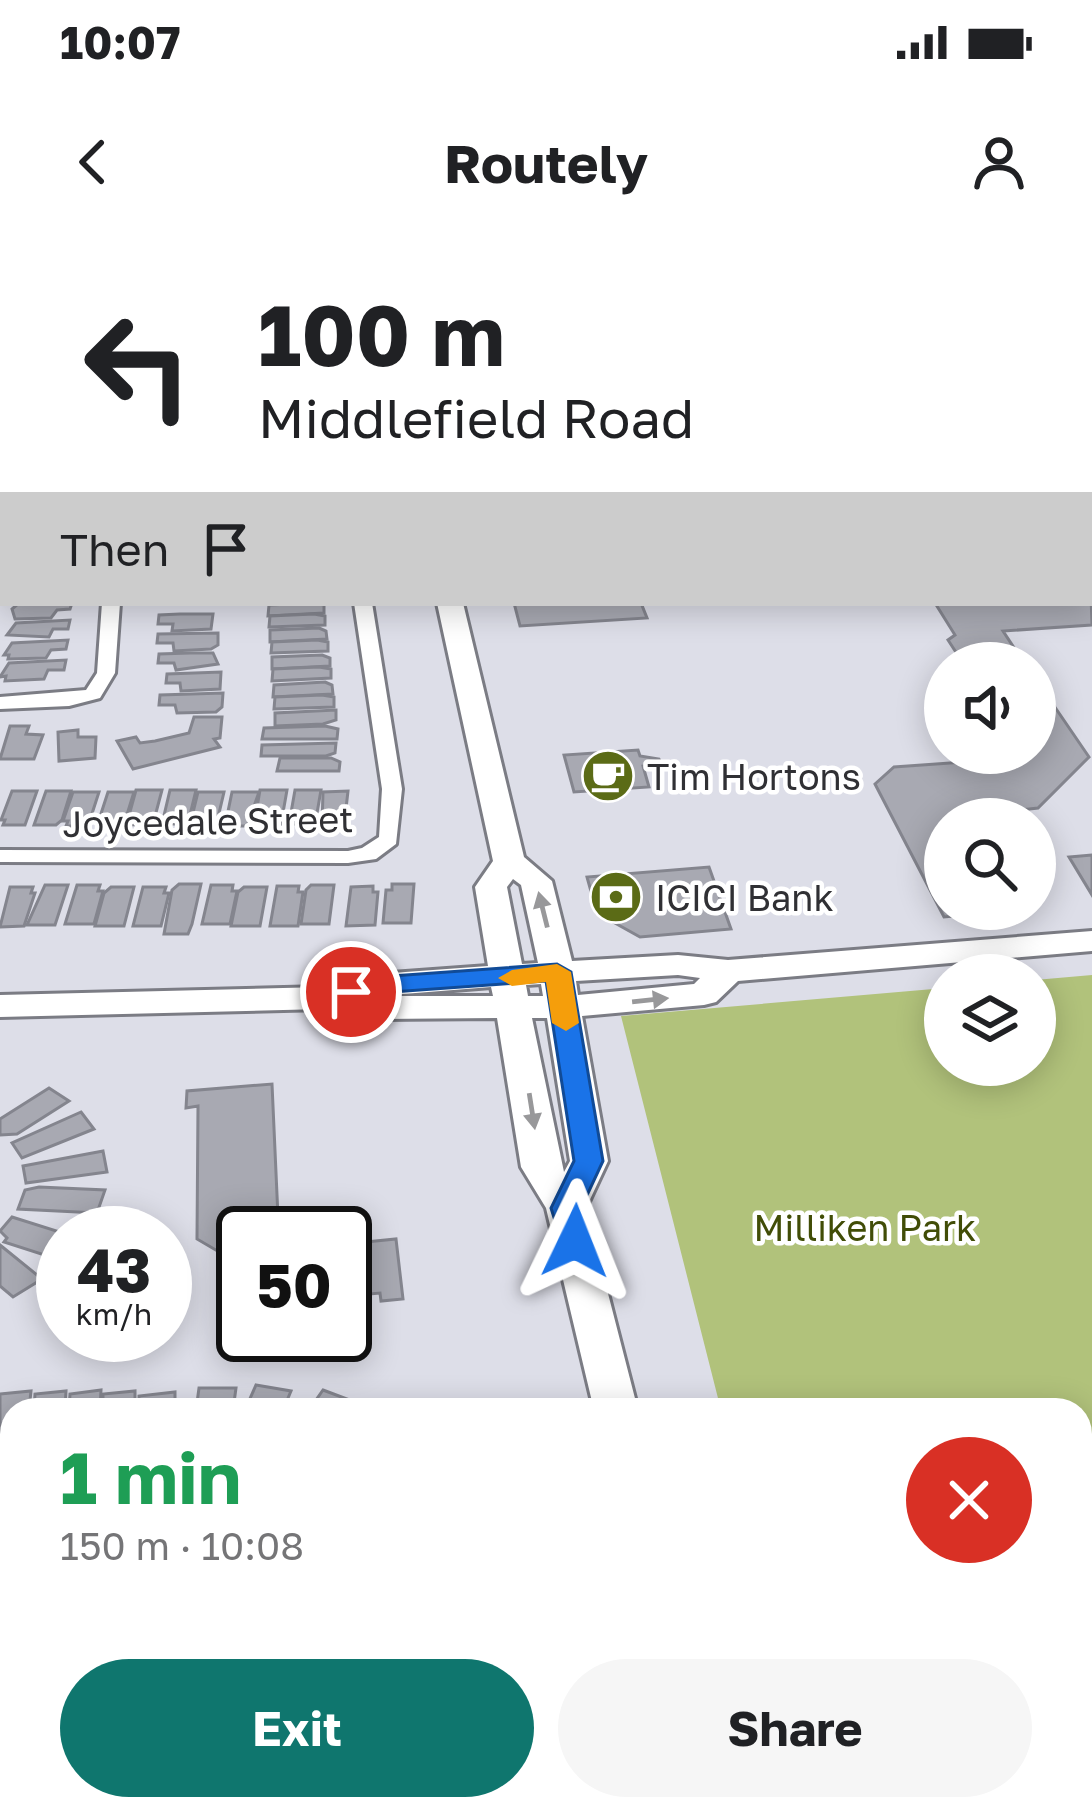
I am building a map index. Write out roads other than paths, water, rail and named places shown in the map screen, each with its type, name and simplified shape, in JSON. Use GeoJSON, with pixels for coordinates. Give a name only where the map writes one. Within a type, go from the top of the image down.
{"type":"FeatureCollection","features":[{"type":"Feature","properties":{"kind":"main road"},"geometry":{"type":"LineString","coordinates":[[451,606],[509,861],[536,881],[560,990],[589,1161],[566,1208]]}},
{"type":"Feature","properties":{"kind":"main road"},"geometry":{"type":"LineString","coordinates":[[509,861],[491,887],[541,1167],[566,1208],[613,1398]]}},
{"type":"Feature","properties":{"kind":"main road"},"geometry":{"type":"LineString","coordinates":[[0,1006],[323,998],[379,1009],[560,990],[704,994],[728,971],[1092,941]]}},
{"type":"Feature","properties":{"kind":"street"},"geometry":{"type":"LineString","coordinates":[[0,703],[69,700],[93,694],[106,673],[111,606]]}},
{"type":"Feature","properties":{"kind":"street","name":"Joycedale Street"},"geometry":{"type":"LineString","coordinates":[[0,856],[348,857],[378,848],[389,840],[392,789],[363,606]]}},
{"type":"Feature","properties":{"kind":"place","name":"Tim Hortons"},"geometry":{"type":"Point","coordinates":[608,776]}},
{"type":"Feature","properties":{"kind":"place","name":"ICICI Bank"},"geometry":{"type":"Point","coordinates":[616,897]}},
{"type":"Feature","properties":{"kind":"park label","name":"Milliken Park"},"geometry":{"type":"Point","coordinates":[865,1227]}}]}
